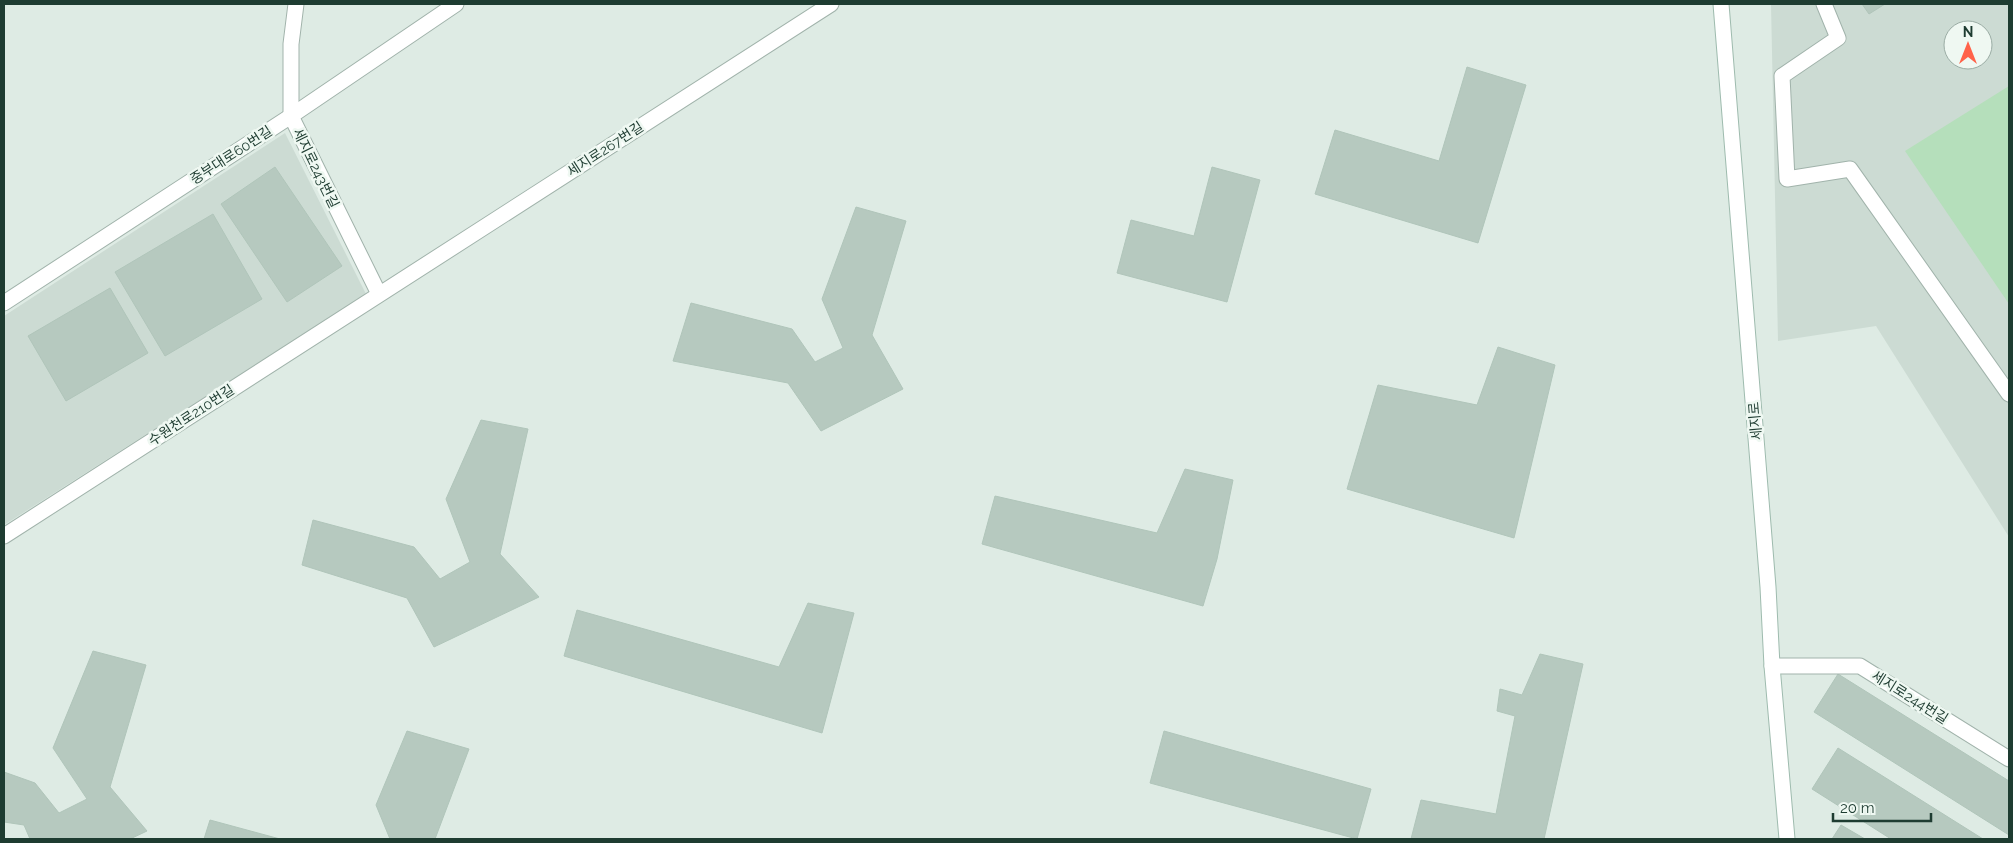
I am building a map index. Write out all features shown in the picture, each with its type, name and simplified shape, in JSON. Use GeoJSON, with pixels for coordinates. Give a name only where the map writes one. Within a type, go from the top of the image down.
{"type":"FeatureCollection","features":[{"type":"Feature","properties":{"kind":"street","name":"세지로243번길"},"geometry":{"type":"LineString","coordinates":[[296,4],[292,44],[291,116],[379,294]]}},
{"type":"Feature","properties":{"kind":"street","name":"중부대로60번길"},"geometry":{"type":"LineString","coordinates":[[4,303],[291,116],[456,4]]}},
{"type":"Feature","properties":{"kind":"street","name":"세지로267번길"},"geometry":{"type":"LineString","coordinates":[[379,294],[831,4]]}},
{"type":"Feature","properties":{"kind":"street","name":"세지로"},"geometry":{"type":"LineString","coordinates":[[1721,4],[1787,839]]}},
{"type":"Feature","properties":{"kind":"street"},"geometry":{"type":"LineString","coordinates":[[1824,4],[1838,38],[1782,76],[1787,179],[1850,169],[2009,394]]}},
{"type":"Feature","properties":{"kind":"street","name":"수원천로210번길"},"geometry":{"type":"LineString","coordinates":[[4,536],[379,294]]}},
{"type":"Feature","properties":{"kind":"street","name":"세지로244번길"},"geometry":{"type":"LineString","coordinates":[[1772,666],[1860,666],[2009,760]]}},
{"type":"Feature","properties":{"kind":"shaded area"},"geometry":{"type":"Polygon","coordinates":[[[1771,4],[2009,4],[2009,537],[1876,326],[1778,341],[1771,4]]]}},
{"type":"Feature","properties":{"kind":"shaded area"},"geometry":{"type":"Polygon","coordinates":[[[285,133],[366,294],[4,525],[4,316],[285,133]]]}},
{"type":"Feature","properties":{"kind":"green space"},"geometry":{"type":"Polygon","coordinates":[[[2009,86],[2009,304],[1905,151],[2009,86]]]}},
{"type":"Feature","properties":{"kind":"building"},"geometry":{"type":"Polygon","coordinates":[[[1862,4],[1885,4],[1869,14],[1862,4]]]}},
{"type":"Feature","properties":{"kind":"building"},"geometry":{"type":"Polygon","coordinates":[[[1467,67],[1526,85],[1478,243],[1315,194],[1335,130],[1439,161],[1467,67]]]}},
{"type":"Feature","properties":{"kind":"building"},"geometry":{"type":"Polygon","coordinates":[[[275,167],[342,266],[287,302],[221,204],[275,167]]]}},
{"type":"Feature","properties":{"kind":"building"},"geometry":{"type":"Polygon","coordinates":[[[1212,167],[1260,180],[1227,302],[1117,273],[1131,220],[1194,236],[1212,167]]]}},
{"type":"Feature","properties":{"kind":"building"},"geometry":{"type":"Polygon","coordinates":[[[856,207],[906,221],[872,335],[903,389],[821,431],[788,383],[673,361],[691,303],[792,329],[815,362],[843,348],[822,299],[856,207]]]}},
{"type":"Feature","properties":{"kind":"building"},"geometry":{"type":"Polygon","coordinates":[[[213,214],[262,299],[165,356],[115,272],[213,214]]]}},
{"type":"Feature","properties":{"kind":"building"},"geometry":{"type":"Polygon","coordinates":[[[110,288],[148,353],[66,401],[28,336],[110,288]]]}},
{"type":"Feature","properties":{"kind":"building"},"geometry":{"type":"Polygon","coordinates":[[[1498,347],[1555,365],[1514,538],[1347,489],[1378,385],[1477,405],[1498,347]]]}},
{"type":"Feature","properties":{"kind":"building"},"geometry":{"type":"Polygon","coordinates":[[[481,420],[528,429],[500,554],[539,597],[434,647],[407,598],[302,565],[313,520],[414,547],[440,579],[470,562],[446,499],[481,420]]]}},
{"type":"Feature","properties":{"kind":"building"},"geometry":{"type":"Polygon","coordinates":[[[1185,469],[1233,480],[1217,559],[1203,606],[982,544],[995,496],[1157,533],[1185,469]]]}},
{"type":"Feature","properties":{"kind":"building"},"geometry":{"type":"Polygon","coordinates":[[[808,603],[854,613],[822,733],[564,656],[577,610],[779,667],[808,603]]]}},
{"type":"Feature","properties":{"kind":"building"},"geometry":{"type":"Polygon","coordinates":[[[93,651],[146,665],[110,787],[147,831],[130,839],[30,839],[24,825],[4,822],[4,772],[35,783],[59,813],[87,799],[53,748],[93,651]]]}},
{"type":"Feature","properties":{"kind":"building"},"geometry":{"type":"Polygon","coordinates":[[[1540,654],[1583,664],[1544,839],[1411,839],[1421,800],[1496,814],[1515,716],[1497,711],[1500,689],[1522,695],[1540,654]]]}},
{"type":"Feature","properties":{"kind":"building"},"geometry":{"type":"Polygon","coordinates":[[[1838,674],[2009,781],[2009,835],[1814,712],[1838,674]]]}},
{"type":"Feature","properties":{"kind":"building"},"geometry":{"type":"Polygon","coordinates":[[[407,731],[469,749],[435,839],[390,839],[376,805],[407,731]]]}},
{"type":"Feature","properties":{"kind":"building"},"geometry":{"type":"Polygon","coordinates":[[[1164,731],[1371,789],[1357,839],[1150,783],[1164,731]]]}},
{"type":"Feature","properties":{"kind":"building"},"geometry":{"type":"Polygon","coordinates":[[[1838,748],[1983,839],[1891,839],[1812,789],[1838,748]]]}},
{"type":"Feature","properties":{"kind":"building"},"geometry":{"type":"Polygon","coordinates":[[[210,820],[280,839],[204,839],[210,820]]]}},
{"type":"Feature","properties":{"kind":"building"},"geometry":{"type":"Polygon","coordinates":[[[1841,825],[1865,839],[1832,839],[1841,825]]]}}]}
